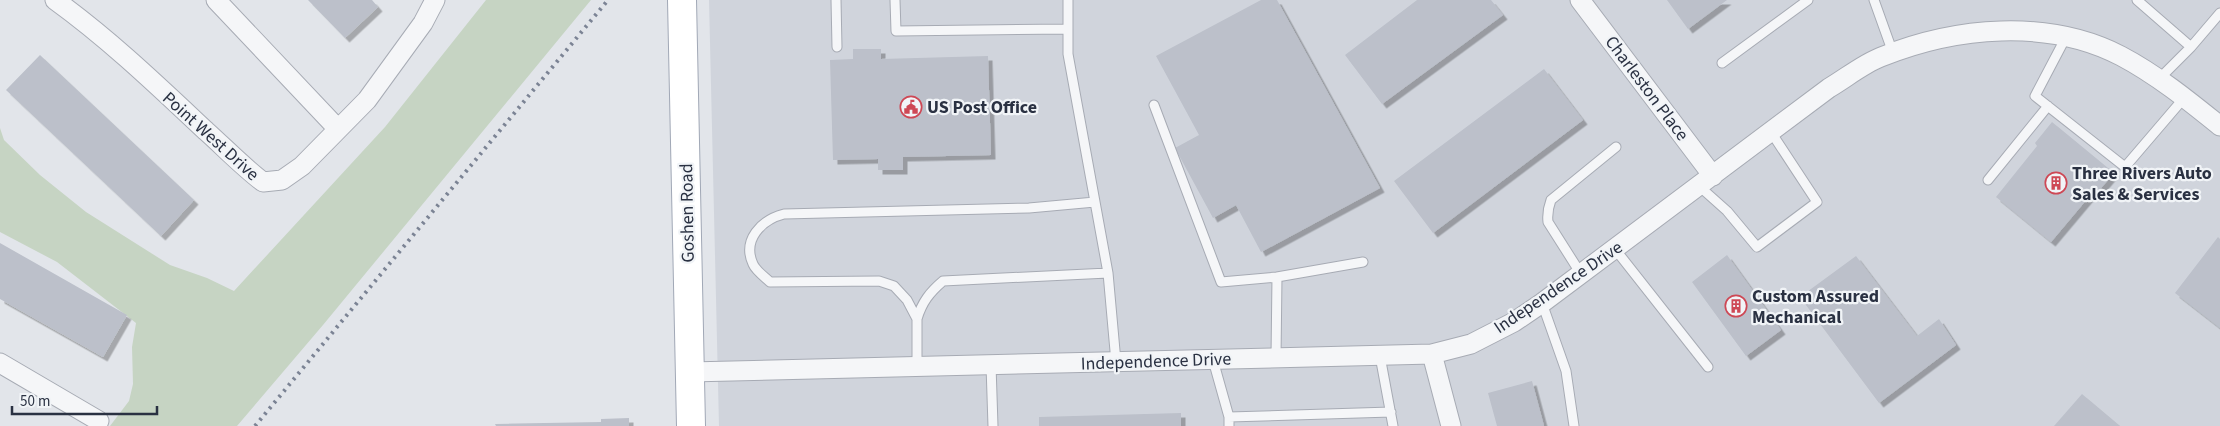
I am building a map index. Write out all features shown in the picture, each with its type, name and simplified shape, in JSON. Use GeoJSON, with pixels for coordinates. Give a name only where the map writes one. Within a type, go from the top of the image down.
{"type":"FeatureCollection","features":[{"type":"Feature","properties":{"kind":"main road","name":"Goshen Road"},"geometry":{"type":"LineString","coordinates":[[682,0],[691,426]]}},
{"type":"Feature","properties":{"kind":"street","name":"Point West Drive"},"geometry":{"type":"LineString","coordinates":[[55,0],[85,22],[207,131],[241,165],[263,182],[282,180],[302,166],[367,100],[423,23],[434,0]]}},
{"type":"Feature","properties":{"kind":"street"},"geometry":{"type":"LineString","coordinates":[[216,0],[338,129]]}},
{"type":"Feature","properties":{"kind":"street","name":"Charleston Place"},"geometry":{"type":"LineString","coordinates":[[1580,0],[1706,181]]}},
{"type":"Feature","properties":{"kind":"street","name":"Independence Drive"},"geometry":{"type":"LineString","coordinates":[[690,372],[1380,356],[1432,354],[1471,344],[1514,322],[1542,303],[1829,88],[1880,57],[1926,42],[1968,34],[2030,31],[2066,37],[2119,56],[2158,79],[2220,126]]}},
{"type":"Feature","properties":{"kind":"street"},"geometry":{"type":"LineString","coordinates":[[1432,354],[1451,426]]}},
{"type":"Feature","properties":{"kind":"street"},"geometry":{"type":"LineString","coordinates":[[0,363],[99,421]]}},
{"type":"Feature","properties":{"kind":"lane"},"geometry":{"type":"LineString","coordinates":[[836,0],[837,47]]}},
{"type":"Feature","properties":{"kind":"lane"},"geometry":{"type":"LineString","coordinates":[[895,0],[896,31],[1068,28]]}},
{"type":"Feature","properties":{"kind":"lane"},"geometry":{"type":"LineString","coordinates":[[1068,0],[1068,54],[1108,273],[1116,362]]}},
{"type":"Feature","properties":{"kind":"lane"},"geometry":{"type":"LineString","coordinates":[[1722,63],[1808,0]]}},
{"type":"Feature","properties":{"kind":"lane"},"geometry":{"type":"LineString","coordinates":[[1874,0],[1893,53]]}},
{"type":"Feature","properties":{"kind":"lane"},"geometry":{"type":"LineString","coordinates":[[2137,0],[2191,47]]}},
{"type":"Feature","properties":{"kind":"lane"},"geometry":{"type":"LineString","coordinates":[[2158,79],[2191,47],[2220,13]]}},
{"type":"Feature","properties":{"kind":"lane"},"geometry":{"type":"LineString","coordinates":[[2066,37],[2035,96],[2125,167],[2184,98]]}},
{"type":"Feature","properties":{"kind":"lane"},"geometry":{"type":"LineString","coordinates":[[1154,105],[1221,282],[1277,277],[1363,262]]}},
{"type":"Feature","properties":{"kind":"lane"},"geometry":{"type":"LineString","coordinates":[[1988,180],[2048,106]]}},
{"type":"Feature","properties":{"kind":"lane"},"geometry":{"type":"LineString","coordinates":[[1706,181],[1727,211],[1757,247],[1817,202],[1770,132]]}},
{"type":"Feature","properties":{"kind":"lane"},"geometry":{"type":"LineString","coordinates":[[1582,274],[1548,222],[1547,214],[1551,200],[1616,147]]}},
{"type":"Feature","properties":{"kind":"lane"},"geometry":{"type":"LineString","coordinates":[[917,319],[907,300],[894,286],[879,281],[770,282],[754,266],[749,246],[756,232],[770,218],[784,214],[1029,208],[1095,202]]}},
{"type":"Feature","properties":{"kind":"lane"},"geometry":{"type":"LineString","coordinates":[[1615,249],[1708,367]]}},
{"type":"Feature","properties":{"kind":"lane"},"geometry":{"type":"LineString","coordinates":[[917,367],[917,319],[921,306],[932,291],[943,281],[1108,273]]}},
{"type":"Feature","properties":{"kind":"lane"},"geometry":{"type":"LineString","coordinates":[[1276,357],[1277,277]]}},
{"type":"Feature","properties":{"kind":"lane"},"geometry":{"type":"LineString","coordinates":[[1542,303],[1566,372],[1574,426]]}},
{"type":"Feature","properties":{"kind":"lane"},"geometry":{"type":"LineString","coordinates":[[1380,356],[1394,426]]}},
{"type":"Feature","properties":{"kind":"lane"},"geometry":{"type":"LineString","coordinates":[[1213,360],[1229,422],[1391,412]]}},
{"type":"Feature","properties":{"kind":"lane"},"geometry":{"type":"LineString","coordinates":[[991,365],[993,426]]}},
{"type":"Feature","properties":{"kind":"shaded area"},"geometry":{"type":"Polygon","coordinates":[[[709,0],[2220,0],[2220,426],[719,426],[709,0]]]}},
{"type":"Feature","properties":{"kind":"green space"},"geometry":{"type":"Polygon","coordinates":[[[486,0],[591,0],[323,325],[237,426],[110,426],[129,401],[133,384],[132,347],[136,323],[57,262],[0,232],[0,128],[4,140],[40,175],[86,212],[170,265],[207,278],[234,291],[385,127],[486,0]]]}},
{"type":"Feature","properties":{"kind":"building"},"geometry":{"type":"Polygon","coordinates":[[[308,0],[372,0],[378,7],[345,38],[308,0]]]}},
{"type":"Feature","properties":{"kind":"building"},"geometry":{"type":"Polygon","coordinates":[[[1261,0],[1277,0],[1380,188],[1261,252],[1236,205],[1213,218],[1175,148],[1199,135],[1156,56],[1261,0]]]}},
{"type":"Feature","properties":{"kind":"building"},"geometry":{"type":"Polygon","coordinates":[[[1417,0],[1491,0],[1503,15],[1382,104],[1345,55],[1417,0]]]}},
{"type":"Feature","properties":{"kind":"building"},"geometry":{"type":"Polygon","coordinates":[[[1667,0],[1727,0],[1688,29],[1667,0]]]}},
{"type":"Feature","properties":{"kind":"building","name":"US Post Office"},"geometry":{"type":"Polygon","coordinates":[[[853,49],[881,49],[881,59],[988,56],[991,155],[903,157],[903,170],[878,170],[878,159],[833,160],[830,60],[853,59],[853,49]]]}},
{"type":"Feature","properties":{"kind":"building"},"geometry":{"type":"Polygon","coordinates":[[[40,55],[194,200],[161,236],[6,90],[40,55]]]}},
{"type":"Feature","properties":{"kind":"building"},"geometry":{"type":"Polygon","coordinates":[[[1544,69],[1583,120],[1433,233],[1394,181],[1544,69]]]}},
{"type":"Feature","properties":{"kind":"building","name":"Three Rivers Auto Sales & Services"},"geometry":{"type":"Polygon","coordinates":[[[2052,122],[2114,173],[2096,194],[2093,192],[2051,242],[1996,197],[2037,146],[2035,143],[2052,122]]]}},
{"type":"Feature","properties":{"kind":"building"},"geometry":{"type":"Polygon","coordinates":[[[2218,237],[2220,239],[2220,328],[2175,293],[2218,237]]]}},
{"type":"Feature","properties":{"kind":"building"},"geometry":{"type":"Polygon","coordinates":[[[0,243],[127,315],[103,357],[0,299],[0,243]]]}},
{"type":"Feature","properties":{"kind":"building","name":"Custom Assured Mechanical"},"geometry":{"type":"Polygon","coordinates":[[[1727,255],[1781,330],[1746,356],[1692,282],[1727,255]]]}},
{"type":"Feature","properties":{"kind":"building"},"geometry":{"type":"Polygon","coordinates":[[[1856,256],[1917,336],[1939,319],[1956,345],[1879,403],[1800,297],[1856,256]]]}},
{"type":"Feature","properties":{"kind":"building"},"geometry":{"type":"Polygon","coordinates":[[[1532,381],[1544,426],[1497,426],[1488,393],[1532,381]]]}},
{"type":"Feature","properties":{"kind":"building"},"geometry":{"type":"Polygon","coordinates":[[[2082,394],[2120,426],[2054,426],[2082,394]]]}},
{"type":"Feature","properties":{"kind":"building"},"geometry":{"type":"Polygon","coordinates":[[[1181,413],[1181,426],[1039,426],[1039,417],[1181,413]]]}},
{"type":"Feature","properties":{"kind":"building"},"geometry":{"type":"Polygon","coordinates":[[[629,418],[629,426],[496,426],[495,424],[601,422],[601,419],[629,418]]]}},
{"type":"Feature","properties":{"kind":"railway"},"geometry":{"type":"LineString","coordinates":[[255,426],[608,0]]}},
{"type":"Feature","properties":{"kind":"place","name":"US Post Office"},"geometry":{"type":"Point","coordinates":[911,107]}},
{"type":"Feature","properties":{"kind":"place","name":"Three Rivers Auto Sales & Services"},"geometry":{"type":"Point","coordinates":[2056,183]}},
{"type":"Feature","properties":{"kind":"place","name":"Custom Assured Mechanical"},"geometry":{"type":"Point","coordinates":[1736,306]}}]}
